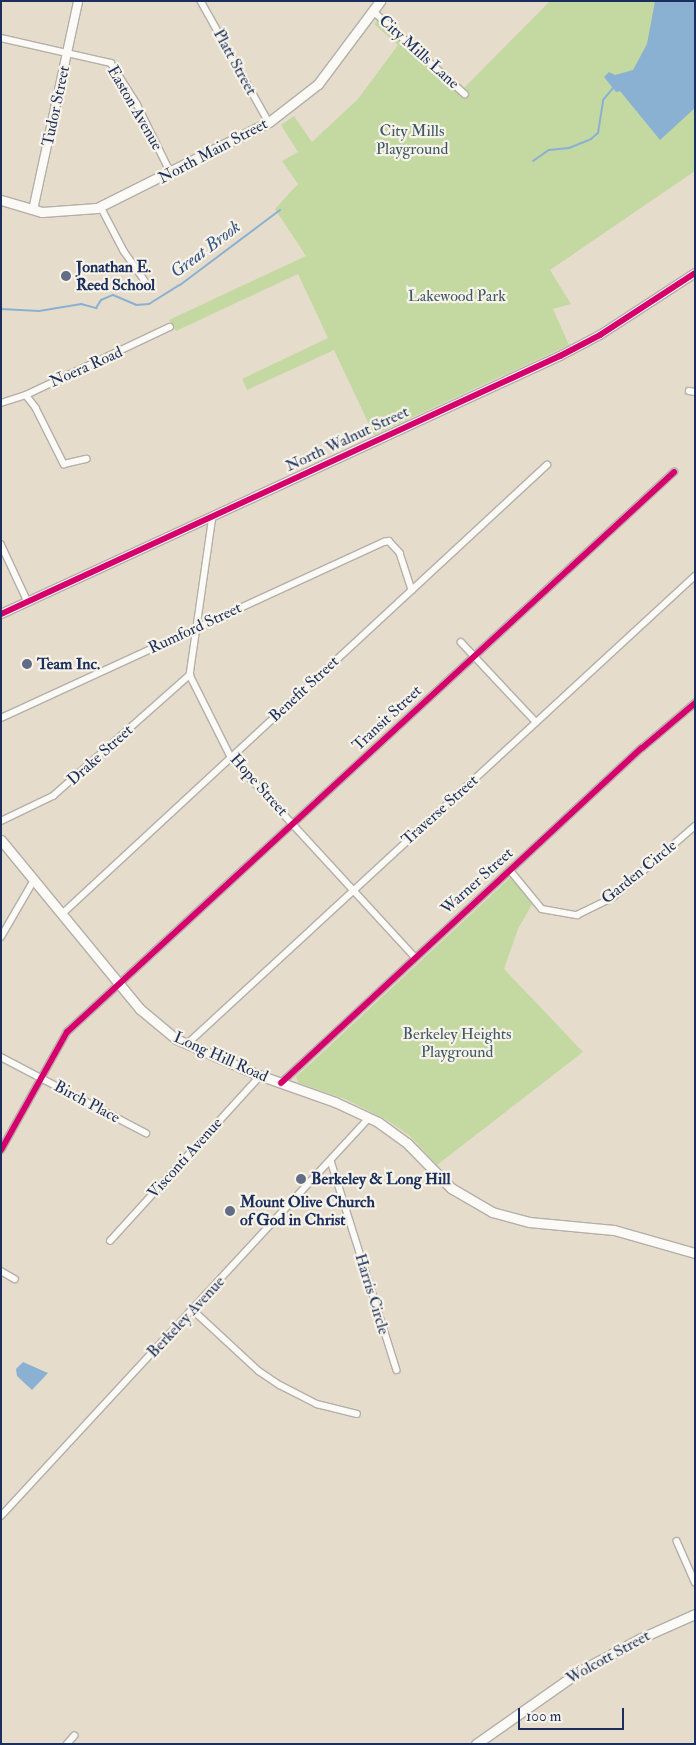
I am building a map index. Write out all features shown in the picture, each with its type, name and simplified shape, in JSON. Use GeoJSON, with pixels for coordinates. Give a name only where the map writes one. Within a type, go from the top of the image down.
{"type":"FeatureCollection","features":[{"type":"Feature","properties":{"kind":"main road","name":"North Main Street"},"geometry":{"type":"LineString","coordinates":[[1,200],[33,210],[69,212],[101,207],[269,122],[318,84],[380,1]]}},
{"type":"Feature","properties":{"kind":"main road","name":"Long Hill Road"},"geometry":{"type":"LineString","coordinates":[[1,840],[119,984],[151,1020],[186,1045],[369,1118],[400,1137],[451,1188],[483,1208],[529,1222],[623,1232],[695,1253]]}},
{"type":"Feature","properties":{"kind":"main road","name":"Wolcott Street"},"geometry":{"type":"LineString","coordinates":[[476,1744],[580,1671],[641,1638],[695,1614]]}},
{"type":"Feature","properties":{"kind":"street","name":"Tudor Street"},"geometry":{"type":"LineString","coordinates":[[33,210],[78,1]]}},
{"type":"Feature","properties":{"kind":"street","name":"Platt Street"},"geometry":{"type":"LineString","coordinates":[[201,1],[269,122]]}},
{"type":"Feature","properties":{"kind":"street","name":"City Mills Lane"},"geometry":{"type":"LineString","coordinates":[[373,11],[465,94]]}},
{"type":"Feature","properties":{"kind":"street","name":"Easton Avenue"},"geometry":{"type":"LineString","coordinates":[[1,38],[105,60],[113,66],[171,173]]}},
{"type":"Feature","properties":{"kind":"street"},"geometry":{"type":"LineString","coordinates":[[101,207],[124,251],[150,288]]}},
{"type":"Feature","properties":{"kind":"street","name":"North Walnut Street"},"geometry":{"type":"LineString","coordinates":[[1,614],[560,356],[612,327],[695,272]]}},
{"type":"Feature","properties":{"kind":"street","name":"Noera Road"},"geometry":{"type":"LineString","coordinates":[[1,403],[26,395],[170,327]]}},
{"type":"Feature","properties":{"kind":"street"},"geometry":{"type":"LineString","coordinates":[[26,395],[66,466],[86,459]]}},
{"type":"Feature","properties":{"kind":"street","name":"Benefit Street"},"geometry":{"type":"LineString","coordinates":[[62,914],[547,465]]}},
{"type":"Feature","properties":{"kind":"street","name":"Transit Street"},"geometry":{"type":"LineString","coordinates":[[1,1150],[40,1077],[67,1032],[674,472]]}},
{"type":"Feature","properties":{"kind":"street"},"geometry":{"type":"LineString","coordinates":[[190,675],[212,516]]}},
{"type":"Feature","properties":{"kind":"street","name":"Rumford Street"},"geometry":{"type":"LineString","coordinates":[[1,718],[294,580],[389,541],[400,552],[412,590]]}},
{"type":"Feature","properties":{"kind":"street"},"geometry":{"type":"LineString","coordinates":[[1,544],[28,602]]}},
{"type":"Feature","properties":{"kind":"street","name":"Traverse Street"},"geometry":{"type":"LineString","coordinates":[[186,1045],[354,888],[695,576]]}},
{"type":"Feature","properties":{"kind":"street"},"geometry":{"type":"LineString","coordinates":[[461,642],[536,722]]}},
{"type":"Feature","properties":{"kind":"street","name":"Hope Street"},"geometry":{"type":"LineString","coordinates":[[190,675],[231,756],[354,888],[415,957]]}},
{"type":"Feature","properties":{"kind":"street","name":"Drake Street"},"geometry":{"type":"LineString","coordinates":[[1,821],[53,796],[190,675]]}},
{"type":"Feature","properties":{"kind":"street","name":"Warner Street"},"geometry":{"type":"LineString","coordinates":[[281,1083],[415,957],[695,703]]}},
{"type":"Feature","properties":{"kind":"street","name":"Garden Circle"},"geometry":{"type":"LineString","coordinates":[[510,870],[542,909],[577,915],[612,898],[695,826]]}},
{"type":"Feature","properties":{"kind":"street"},"geometry":{"type":"LineString","coordinates":[[1,937],[34,880]]}},
{"type":"Feature","properties":{"kind":"street","name":"Birch Place"},"geometry":{"type":"LineString","coordinates":[[1,1057],[146,1133]]}},
{"type":"Feature","properties":{"kind":"street","name":"Visconti Avenue"},"geometry":{"type":"LineString","coordinates":[[110,1241],[260,1076]]}},
{"type":"Feature","properties":{"kind":"street","name":"Berkeley Avenue"},"geometry":{"type":"LineString","coordinates":[[1,1516],[369,1118]]}},
{"type":"Feature","properties":{"kind":"street","name":"Harris Circle"},"geometry":{"type":"LineString","coordinates":[[331,1161],[397,1370]]}},
{"type":"Feature","properties":{"kind":"street"},"geometry":{"type":"LineString","coordinates":[[1,1271],[15,1279]]}},
{"type":"Feature","properties":{"kind":"street"},"geometry":{"type":"LineString","coordinates":[[192,1310],[259,1371],[280,1385],[318,1404],[357,1414]]}},
{"type":"Feature","properties":{"kind":"street"},"geometry":{"type":"LineString","coordinates":[[677,1541],[695,1582]]}},
{"type":"Feature","properties":{"kind":"street"},"geometry":{"type":"LineString","coordinates":[[67,1744],[74,1736]]}},
{"type":"Feature","properties":{"kind":"green space","name":"Lakewood Park"},"geometry":{"type":"Polygon","coordinates":[[[550,1],[695,1],[695,171],[550,270],[571,304],[553,309],[569,345],[374,435],[334,350],[247,390],[242,379],[328,338],[298,274],[176,331],[169,320],[306,256],[275,209],[298,184],[282,161],[298,152],[281,125],[294,116],[312,142],[358,99],[398,45],[374,24],[378,20],[459,93],[550,1]]]}},
{"type":"Feature","properties":{"kind":"green space","name":"Berkeley Heights Playground"},"geometry":{"type":"Polygon","coordinates":[[[513,875],[535,899],[518,929],[504,969],[583,1052],[437,1165],[410,1136],[387,1120],[345,1099],[299,1083],[296,1077],[513,875]]]}},
{"type":"Feature","properties":{"kind":"water"},"geometry":{"type":"Polygon","coordinates":[[[655,1],[695,1],[695,108],[660,140],[620,91],[616,92],[604,77],[609,72],[615,75],[633,70],[647,44],[655,1]]]}},
{"type":"Feature","properties":{"kind":"water"},"geometry":{"type":"Polygon","coordinates":[[[23,1362],[48,1373],[32,1390],[17,1376],[16,1369],[23,1362]]]}},
{"type":"Feature","properties":{"kind":"waterway"},"geometry":{"type":"LineString","coordinates":[[533,161],[549,150],[569,148],[591,139],[598,133],[603,100],[614,87]]}},
{"type":"Feature","properties":{"kind":"waterway","name":"Great Brook"},"geometry":{"type":"LineString","coordinates":[[1,309],[39,311],[81,304],[96,308],[101,300],[113,295],[136,305],[149,304],[180,285],[280,210]]}},
{"type":"Feature","properties":{"kind":"cycle path"},"geometry":{"type":"LineString","coordinates":[[1,614],[560,356],[600,335],[695,273]]}},
{"type":"Feature","properties":{"kind":"cycle path"},"geometry":{"type":"LineString","coordinates":[[1,1150],[67,1032],[674,472]]}},
{"type":"Feature","properties":{"kind":"cycle path"},"geometry":{"type":"LineString","coordinates":[[281,1083],[642,748],[695,703]]}},
{"type":"Feature","properties":{"kind":"place","name":"Jonathan E. Reed School"},"geometry":{"type":"Point","coordinates":[66,276]}},
{"type":"Feature","properties":{"kind":"place","name":"Team Inc."},"geometry":{"type":"Point","coordinates":[27,664]}},
{"type":"Feature","properties":{"kind":"place","name":"Berkeley & Long Hill"},"geometry":{"type":"Point","coordinates":[301,1179]}},
{"type":"Feature","properties":{"kind":"place","name":"Mount Olive Church of God in Christ"},"geometry":{"type":"Point","coordinates":[230,1211]}},
{"type":"Feature","properties":{"kind":"park label","name":"City Mills Playground"},"geometry":{"type":"Point","coordinates":[412,140]}}]}
